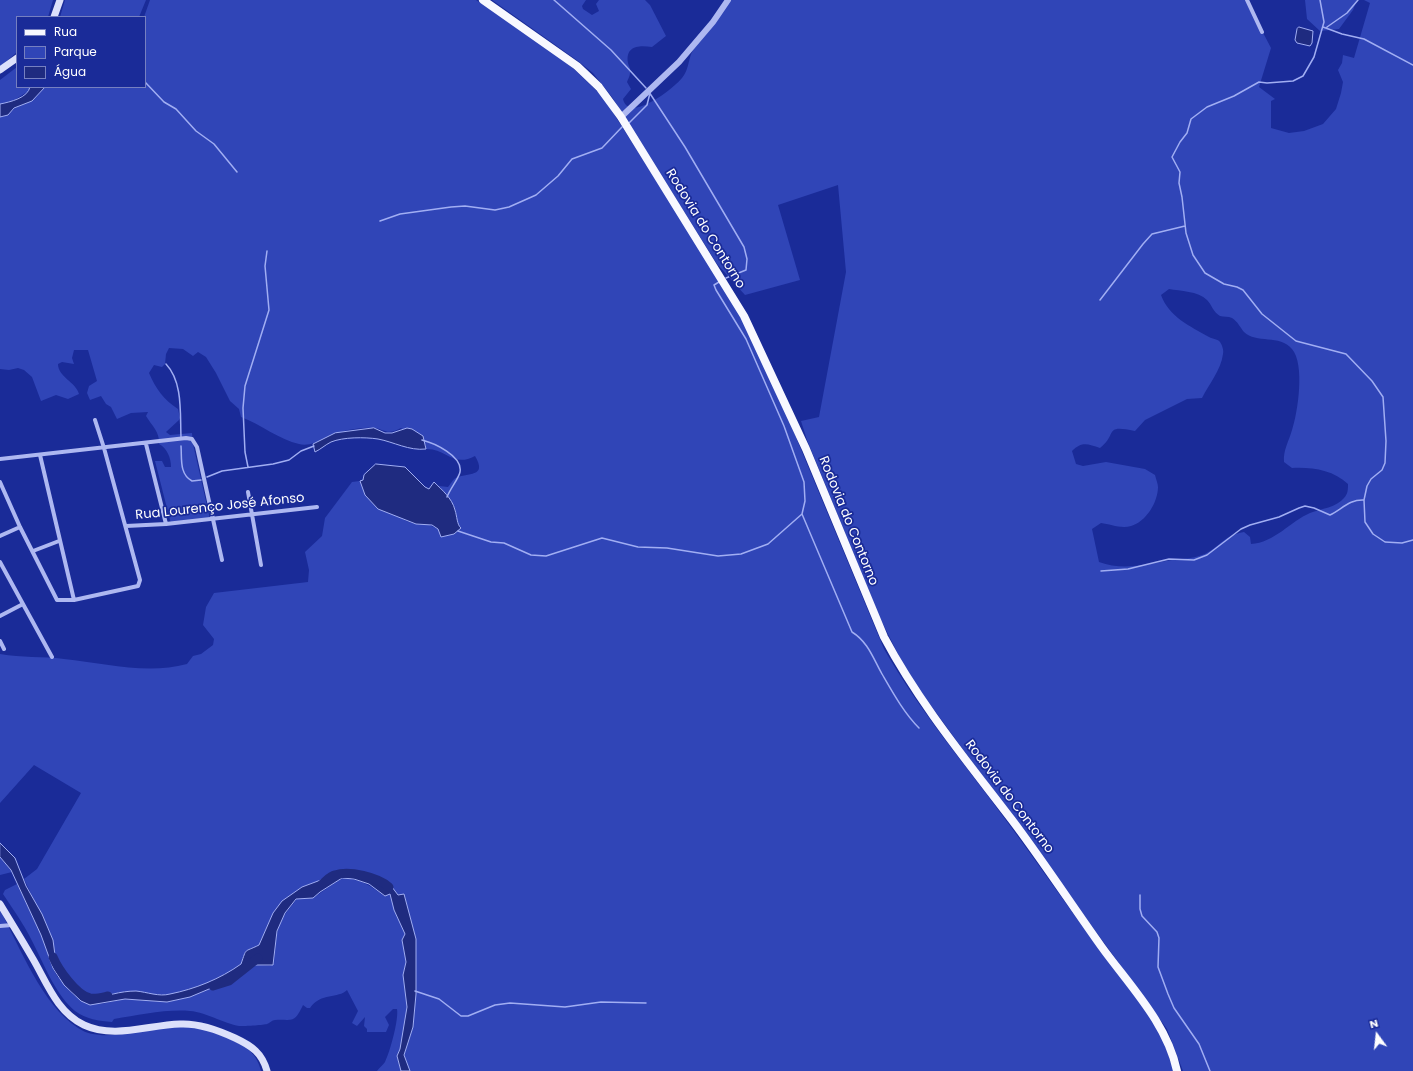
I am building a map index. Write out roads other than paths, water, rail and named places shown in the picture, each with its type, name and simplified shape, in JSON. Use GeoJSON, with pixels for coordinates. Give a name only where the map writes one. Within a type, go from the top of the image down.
{"type":"FeatureCollection","features":[{"type":"Feature","properties":{"kind":"main road"},"geometry":{"type":"LineString","coordinates":[[54,16],[60,0]]}},
{"type":"Feature","properties":{"kind":"main road","name":"Rodovia do Contorno"},"geometry":{"type":"LineString","coordinates":[[483,0],[577,66],[599,88],[621,117],[744,316],[779,390],[884,638],[896,660],[918,695],[1052,874],[1083,920],[1153,1016],[1172,1050],[1177,1071]]}},
{"type":"Feature","properties":{"kind":"main road"},"geometry":{"type":"LineString","coordinates":[[0,70],[16,59]]}},
{"type":"Feature","properties":{"kind":"main road"},"geometry":{"type":"LineString","coordinates":[[0,904],[55,999],[66,1012],[84,1024],[101,1030],[113,1031],[174,1024],[200,1026],[222,1032],[249,1044],[261,1055],[268,1071]]}},
{"type":"Feature","properties":{"kind":"street"},"geometry":{"type":"LineString","coordinates":[[621,117],[679,62],[713,22],[728,0]]}},
{"type":"Feature","properties":{"kind":"street"},"geometry":{"type":"LineString","coordinates":[[1247,0],[1262,32]]}},
{"type":"Feature","properties":{"kind":"street"},"geometry":{"type":"LineString","coordinates":[[0,482],[20,527],[56,598],[60,601],[74,600],[136,588],[140,584],[126,526],[95,420]]}},
{"type":"Feature","properties":{"kind":"street"},"geometry":{"type":"LineString","coordinates":[[0,459],[146,444],[186,438],[192,439],[195,442],[222,560]]}},
{"type":"Feature","properties":{"kind":"street"},"geometry":{"type":"LineString","coordinates":[[146,444],[166,524]]}},
{"type":"Feature","properties":{"kind":"street"},"geometry":{"type":"LineString","coordinates":[[40,455],[74,600]]}},
{"type":"Feature","properties":{"kind":"street"},"geometry":{"type":"LineString","coordinates":[[248,492],[261,565]]}},
{"type":"Feature","properties":{"kind":"street","name":"Rua Lourenço José Afonso"},"geometry":{"type":"LineString","coordinates":[[126,526],[166,524],[317,507]]}},
{"type":"Feature","properties":{"kind":"street"},"geometry":{"type":"LineString","coordinates":[[0,536],[20,527]]}},
{"type":"Feature","properties":{"kind":"street"},"geometry":{"type":"LineString","coordinates":[[33,551],[59,541]]}},
{"type":"Feature","properties":{"kind":"street"},"geometry":{"type":"LineString","coordinates":[[0,562],[52,657]]}},
{"type":"Feature","properties":{"kind":"street"},"geometry":{"type":"LineString","coordinates":[[0,575],[5,572]]}},
{"type":"Feature","properties":{"kind":"street"},"geometry":{"type":"LineString","coordinates":[[0,616],[23,604]]}},
{"type":"Feature","properties":{"kind":"street"},"geometry":{"type":"LineString","coordinates":[[0,641],[4,649]]}},
{"type":"Feature","properties":{"kind":"street"},"geometry":{"type":"LineString","coordinates":[[0,926],[12,925]]}},
{"type":"Feature","properties":{"kind":"water"},"geometry":{"type":"Polygon","coordinates":[[[1299,27],[1313,31],[1312,43],[1310,46],[1297,43],[1295,40],[1297,29],[1299,27]]]}},
{"type":"Feature","properties":{"kind":"water"},"geometry":{"type":"Polygon","coordinates":[[[30,88],[44,88],[32,101],[14,108],[8,115],[0,117],[0,104],[22,97],[29,91],[30,88]]]}},
{"type":"Feature","properties":{"kind":"water"},"geometry":{"type":"Polygon","coordinates":[[[374,428],[385,433],[392,433],[407,428],[412,429],[423,436],[426,449],[408,448],[378,439],[354,438],[336,440],[315,452],[313,444],[335,433],[374,428]]]}},
{"type":"Feature","properties":{"kind":"water"},"geometry":{"type":"Polygon","coordinates":[[[376,464],[405,467],[425,487],[429,489],[434,482],[452,502],[461,528],[454,534],[441,537],[438,529],[432,525],[416,524],[378,509],[365,495],[360,481],[363,480],[364,475],[376,464]]]}},
{"type":"Feature","properties":{"kind":"water"},"geometry":{"type":"Polygon","coordinates":[[[0,843],[15,858],[26,886],[42,914],[53,940],[59,970],[81,996],[91,1000],[130,991],[166,995],[189,989],[216,979],[241,964],[246,951],[259,945],[273,913],[282,901],[302,887],[350,872],[389,883],[398,895],[404,894],[416,939],[416,994],[413,1027],[404,1055],[410,1071],[401,1071],[397,1056],[400,1049],[407,1007],[403,975],[406,962],[402,940],[405,934],[394,910],[390,894],[385,896],[369,884],[354,879],[342,878],[313,898],[296,899],[285,913],[277,931],[273,965],[252,965],[245,967],[221,984],[190,997],[167,1002],[125,999],[90,1005],[81,1001],[64,985],[53,968],[41,935],[11,870],[0,857],[0,843]]]}},
{"type":"Feature","properties":{"kind":"waterway"},"geometry":{"type":"LineString","coordinates":[[554,0],[611,50],[646,88]]}},
{"type":"Feature","properties":{"kind":"waterway"},"geometry":{"type":"LineString","coordinates":[[1320,0],[1324,22],[1314,57],[1303,76],[1293,81],[1267,83],[1259,82],[1234,96],[1207,107],[1191,119],[1187,133],[1172,157],[1180,172],[1179,183],[1186,233],[1193,255],[1205,273],[1224,284],[1243,290],[1262,314],[1296,341],[1346,354],[1372,381],[1383,397],[1386,441],[1385,463],[1382,470],[1371,479],[1367,486],[1364,500],[1365,522],[1373,534],[1385,542],[1402,543],[1413,540]]}},
{"type":"Feature","properties":{"kind":"waterway"},"geometry":{"type":"LineString","coordinates":[[1327,27],[1347,13],[1358,0]]}},
{"type":"Feature","properties":{"kind":"waterway"},"geometry":{"type":"LineString","coordinates":[[1323,27],[1342,34],[1364,39],[1413,65]]}},
{"type":"Feature","properties":{"kind":"waterway"},"geometry":{"type":"LineString","coordinates":[[146,83],[164,102],[176,109],[196,131],[214,144],[237,172]]}},
{"type":"Feature","properties":{"kind":"waterway"},"geometry":{"type":"LineString","coordinates":[[649,92],[685,147],[744,247],[747,259],[746,270],[726,278]]}},
{"type":"Feature","properties":{"kind":"waterway"},"geometry":{"type":"LineString","coordinates":[[629,123],[647,105],[650,93]]}},
{"type":"Feature","properties":{"kind":"waterway"},"geometry":{"type":"LineString","coordinates":[[380,221],[400,214],[451,207],[465,206],[495,210],[509,207],[536,195],[558,176],[572,159],[602,148],[622,127]]}},
{"type":"Feature","properties":{"kind":"waterway"},"geometry":{"type":"LineString","coordinates":[[1100,300],[1152,234],[1185,226]]}},
{"type":"Feature","properties":{"kind":"waterway"},"geometry":{"type":"LineString","coordinates":[[248,467],[245,452],[243,408],[245,386],[269,310],[265,266],[267,251]]}},
{"type":"Feature","properties":{"kind":"waterway"},"geometry":{"type":"LineString","coordinates":[[458,531],[491,542],[504,543],[531,555],[546,556],[602,538],[638,547],[667,548],[718,556],[741,554],[768,544],[802,514],[805,501],[804,482],[784,426],[746,339],[716,290],[714,285],[719,282]]}},
{"type":"Feature","properties":{"kind":"waterway"},"geometry":{"type":"LineString","coordinates":[[166,364],[175,380],[180,398],[181,437]]}},
{"type":"Feature","properties":{"kind":"waterway"},"geometry":{"type":"LineString","coordinates":[[422,440],[447,451],[460,466],[460,472],[447,497]]}},
{"type":"Feature","properties":{"kind":"waterway"},"geometry":{"type":"LineString","coordinates":[[181,446],[182,465],[185,474],[192,481],[201,480]]}},
{"type":"Feature","properties":{"kind":"waterway"},"geometry":{"type":"LineString","coordinates":[[207,477],[222,471],[273,464],[289,460],[301,451],[314,446]]}},
{"type":"Feature","properties":{"kind":"waterway"},"geometry":{"type":"LineString","coordinates":[[1101,571],[1128,569],[1169,559],[1194,560],[1207,555],[1241,529],[1250,525],[1279,517],[1305,506],[1330,515],[1354,501],[1364,500]]}},
{"type":"Feature","properties":{"kind":"waterway"},"geometry":{"type":"LineString","coordinates":[[802,514],[852,632],[866,645],[899,702],[908,716],[919,728]]}},
{"type":"Feature","properties":{"kind":"waterway"},"geometry":{"type":"LineString","coordinates":[[322,884],[330,877],[348,873],[371,877],[389,887]]}},
{"type":"Feature","properties":{"kind":"waterway"},"geometry":{"type":"LineString","coordinates":[[1140,895],[1140,909],[1142,916],[1157,932],[1159,938],[1158,967],[1168,994],[1174,1008],[1199,1044],[1210,1071]]}},
{"type":"Feature","properties":{"kind":"waterway"},"geometry":{"type":"LineString","coordinates":[[53,957],[63,974],[79,992],[90,998],[108,996]]}},
{"type":"Feature","properties":{"kind":"waterway"},"geometry":{"type":"LineString","coordinates":[[213,986],[229,981],[258,958]]}},
{"type":"Feature","properties":{"kind":"waterway"},"geometry":{"type":"LineString","coordinates":[[415,991],[439,999],[461,1016],[468,1016],[495,1005],[510,1003],[565,1007],[601,1002],[646,1003]]}}]}
